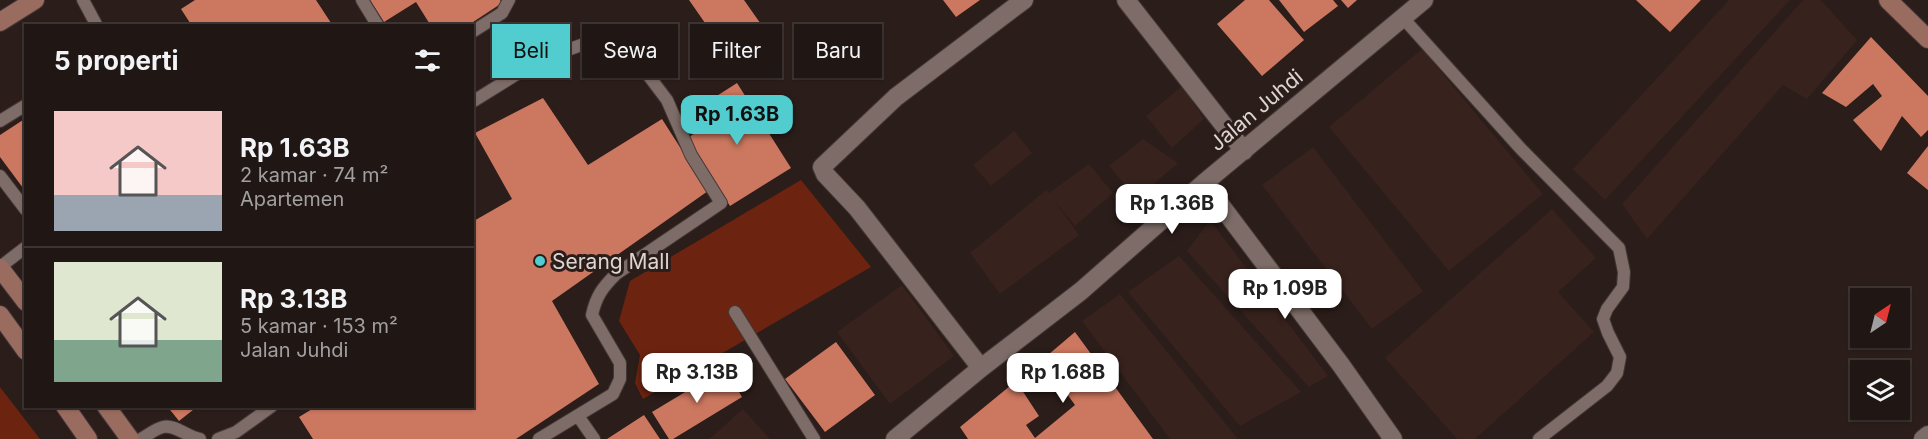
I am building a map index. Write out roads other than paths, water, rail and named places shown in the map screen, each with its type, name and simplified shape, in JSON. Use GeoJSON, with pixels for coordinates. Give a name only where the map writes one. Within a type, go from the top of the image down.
{"type":"FeatureCollection","features":[{"type":"Feature","properties":{"kind":"main road"},"geometry":{"type":"LineString","coordinates":[[0,22],[35,0]]}},
{"type":"Feature","properties":{"kind":"main road"},"geometry":{"type":"LineString","coordinates":[[1888,0],[1928,39]]}},
{"type":"Feature","properties":{"kind":"main road"},"geometry":{"type":"LineString","coordinates":[[0,267],[24,299]]}},
{"type":"Feature","properties":{"kind":"main road"},"geometry":{"type":"LineString","coordinates":[[0,315],[24,348]]}},
{"type":"Feature","properties":{"kind":"main road"},"geometry":{"type":"LineString","coordinates":[[66,408],[88,439]]}},
{"type":"Feature","properties":{"kind":"main road"},"geometry":{"type":"LineString","coordinates":[[107,408],[130,439]]}},
{"type":"Feature","properties":{"kind":"street"},"geometry":{"type":"LineString","coordinates":[[981,368],[857,208],[825,174],[822,167],[896,97],[1024,0]]}},
{"type":"Feature","properties":{"kind":"street"},"geometry":{"type":"LineString","coordinates":[[1126,0],[1244,151]]}},
{"type":"Feature","properties":{"kind":"street","name":"Jalan Juhdi"},"geometry":{"type":"LineString","coordinates":[[896,439],[981,368],[1082,291],[1204,183],[1424,0]]}},
{"type":"Feature","properties":{"kind":"street"},"geometry":{"type":"LineString","coordinates":[[1204,183],[1341,365],[1393,439]]}},
{"type":"Feature","properties":{"kind":"street"},"geometry":{"type":"LineString","coordinates":[[1923,439],[1928,435]]}},
{"type":"Feature","properties":{"kind":"lane"},"geometry":{"type":"LineString","coordinates":[[83,0],[96,24]]}},
{"type":"Feature","properties":{"kind":"lane"},"geometry":{"type":"LineString","coordinates":[[362,0],[377,24]]}},
{"type":"Feature","properties":{"kind":"lane"},"geometry":{"type":"LineString","coordinates":[[474,32],[502,13],[509,0]]}},
{"type":"Feature","properties":{"kind":"lane"},"geometry":{"type":"LineString","coordinates":[[1403,18],[1521,149],[1619,248],[1624,272],[1623,287],[1607,309],[1603,319],[1620,357],[1617,372],[1607,386],[1539,439]]}},
{"type":"Feature","properties":{"kind":"lane"},"geometry":{"type":"LineString","coordinates":[[474,101],[548,57],[584,44],[611,46],[642,67],[667,100],[692,155],[721,203],[616,274],[602,287],[595,300],[592,315],[620,363],[620,379],[613,394],[539,439]]}},
{"type":"Feature","properties":{"kind":"lane"},"geometry":{"type":"LineString","coordinates":[[0,121],[24,106]]}},
{"type":"Feature","properties":{"kind":"lane"},"geometry":{"type":"LineString","coordinates":[[0,176],[24,207]]}},
{"type":"Feature","properties":{"kind":"lane"},"geometry":{"type":"LineString","coordinates":[[0,267],[24,249]]}},
{"type":"Feature","properties":{"kind":"lane"},"geometry":{"type":"LineString","coordinates":[[735,312],[814,439]]}},
{"type":"Feature","properties":{"kind":"lane"},"geometry":{"type":"LineString","coordinates":[[218,439],[236,432],[269,408]]}},
{"type":"Feature","properties":{"kind":"lane"},"geometry":{"type":"LineString","coordinates":[[578,416],[594,439]]}},
{"type":"Feature","properties":{"kind":"lane"},"geometry":{"type":"LineString","coordinates":[[141,439],[163,427],[172,427],[193,438],[200,439]]}},
{"type":"Feature","properties":{"kind":"place","name":"Serang Mall"},"geometry":{"type":"Point","coordinates":[540,261]}}]}
